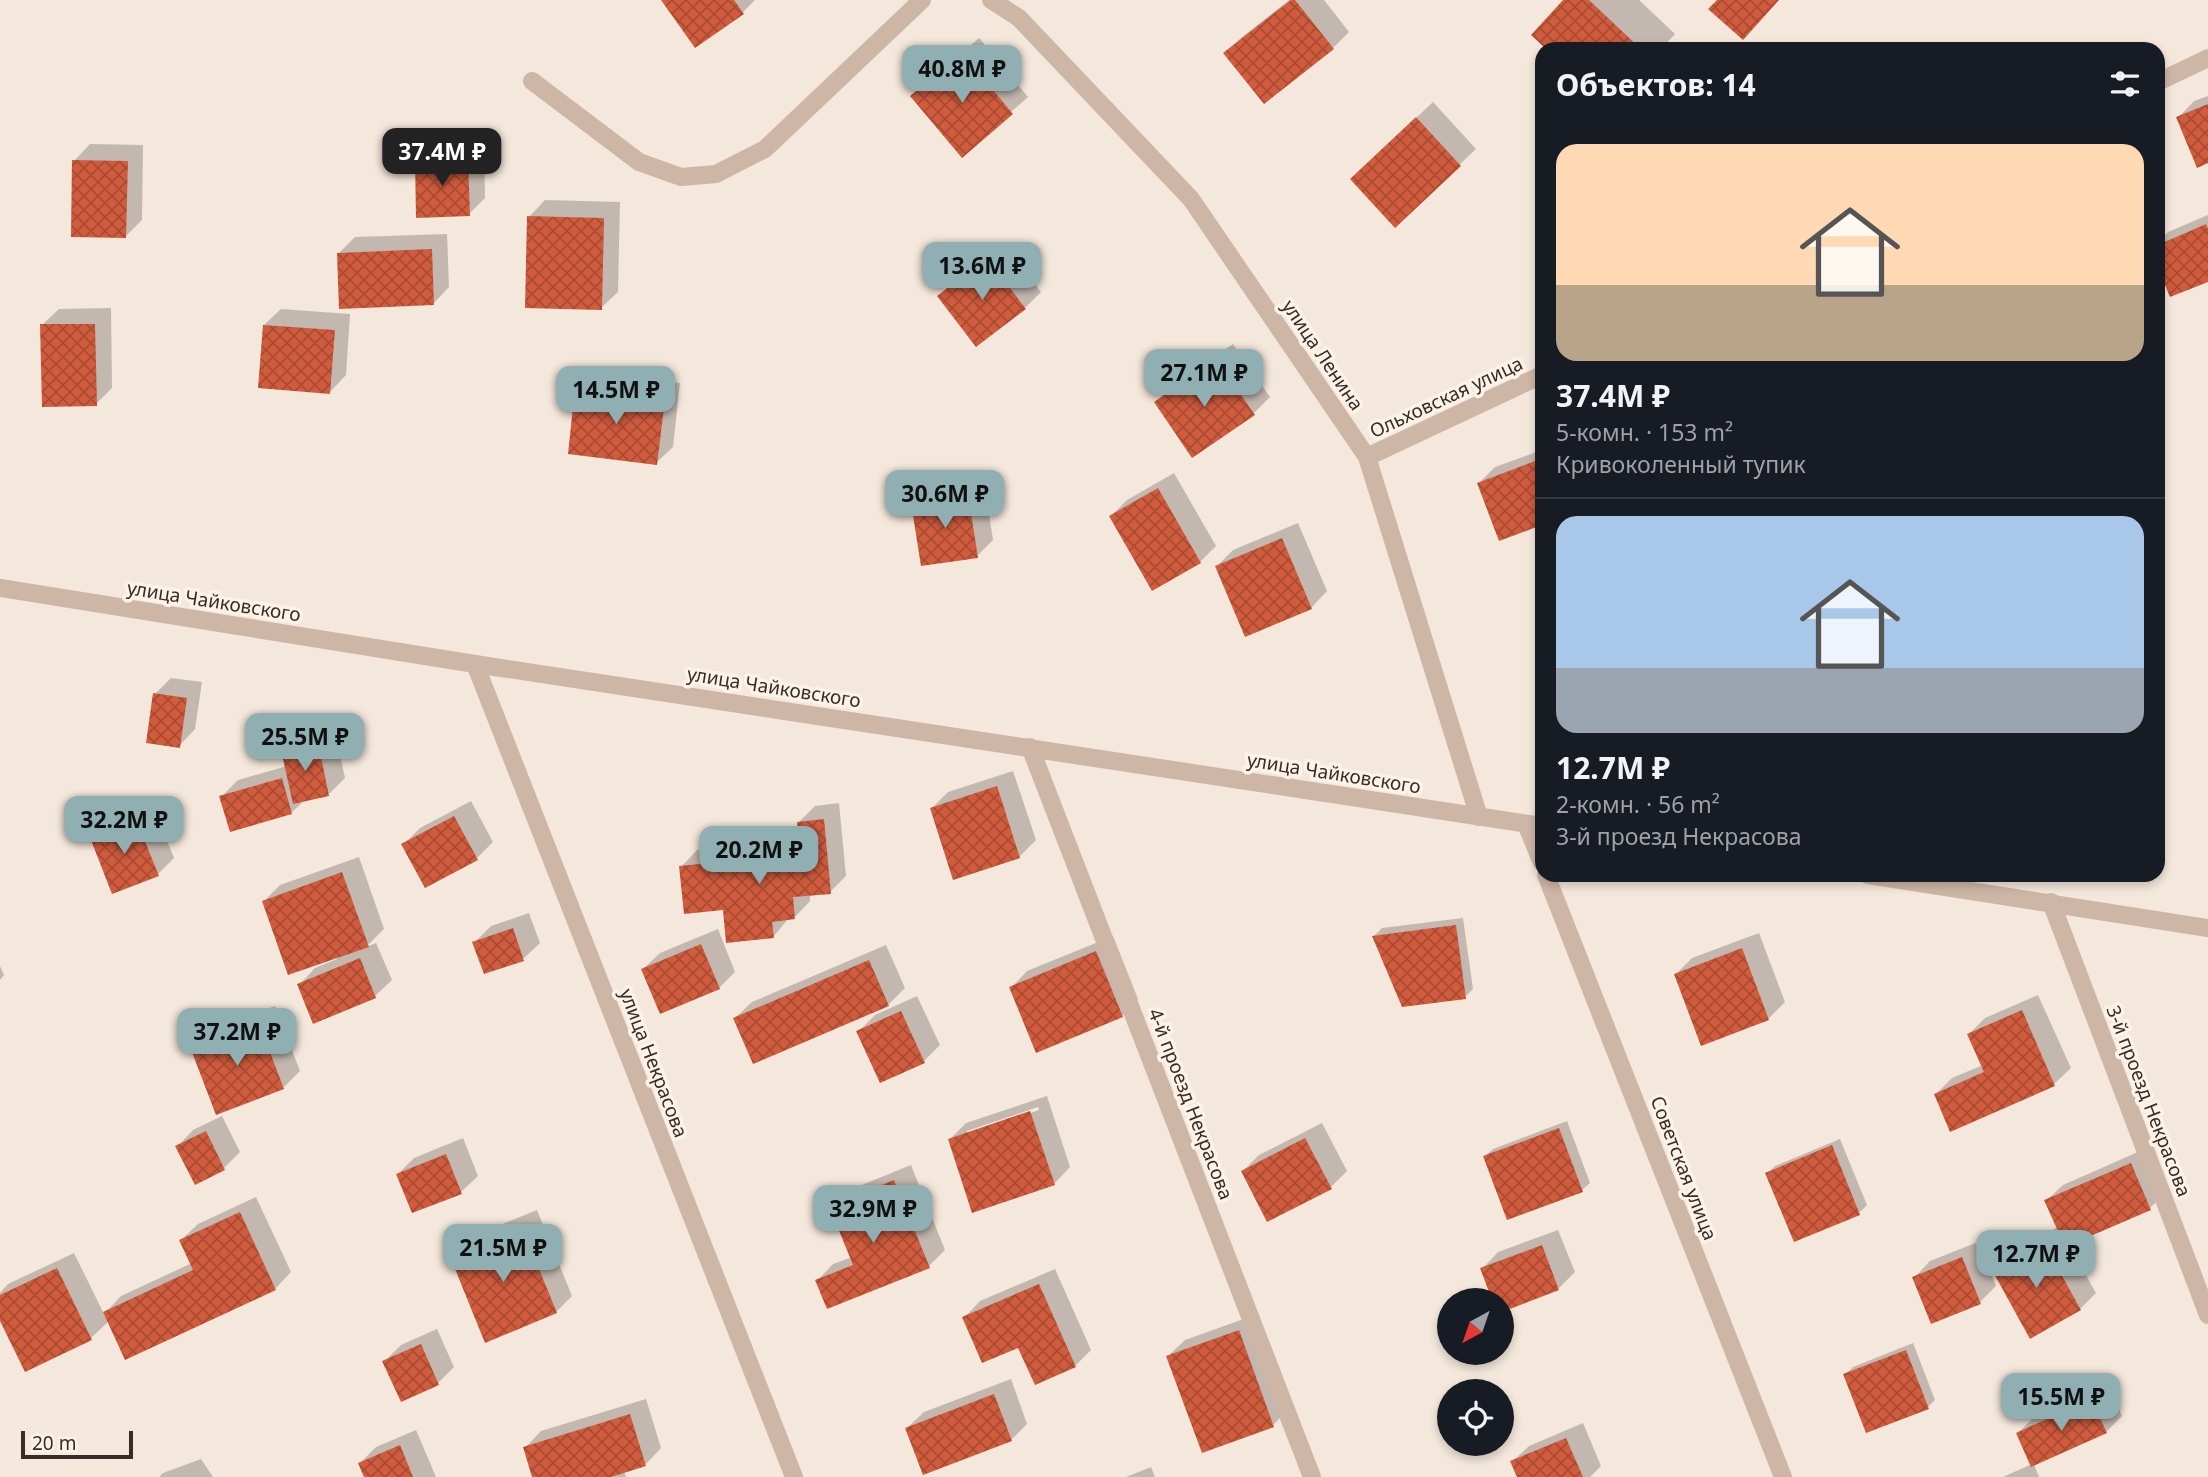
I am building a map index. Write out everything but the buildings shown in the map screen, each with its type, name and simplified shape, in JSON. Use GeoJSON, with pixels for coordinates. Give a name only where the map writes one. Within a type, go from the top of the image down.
{"type":"FeatureCollection","features":[{"type":"Feature","properties":{"kind":"street"},"geometry":{"type":"LineString","coordinates":[[532,81],[639,162],[681,177],[716,174],[765,149],[922,0]]}},
{"type":"Feature","properties":{"kind":"street","name":"улица Ленина"},"geometry":{"type":"LineString","coordinates":[[991,0],[1019,18],[1191,199],[1367,457],[1479,817]]}},
{"type":"Feature","properties":{"kind":"street"},"geometry":{"type":"LineString","coordinates":[[1019,18],[1024,0]]}},
{"type":"Feature","properties":{"kind":"street"},"geometry":{"type":"LineString","coordinates":[[2165,79],[2208,58]]}},
{"type":"Feature","properties":{"kind":"street","name":"Ольховская улица"},"geometry":{"type":"LineString","coordinates":[[1367,457],[1535,378]]}},
{"type":"Feature","properties":{"kind":"street","name":"улица Чайковского"},"geometry":{"type":"LineString","coordinates":[[0,588],[475,664],[1534,825]]}},
{"type":"Feature","properties":{"kind":"street","name":"улица Некрасова"},"geometry":{"type":"LineString","coordinates":[[475,664],[794,1477]]}},
{"type":"Feature","properties":{"kind":"street","name":"4-й проезд Некрасова"},"geometry":{"type":"LineString","coordinates":[[1030,747],[1312,1477]]}},
{"type":"Feature","properties":{"kind":"street","name":"Советская улица"},"geometry":{"type":"LineString","coordinates":[[1549,882],[1783,1477]]}},
{"type":"Feature","properties":{"kind":"street"},"geometry":{"type":"LineString","coordinates":[[1915,882],[2208,928]]}},
{"type":"Feature","properties":{"kind":"street","name":"3-й проезд Некрасова"},"geometry":{"type":"LineString","coordinates":[[2051,902],[2208,1315]]}}]}
